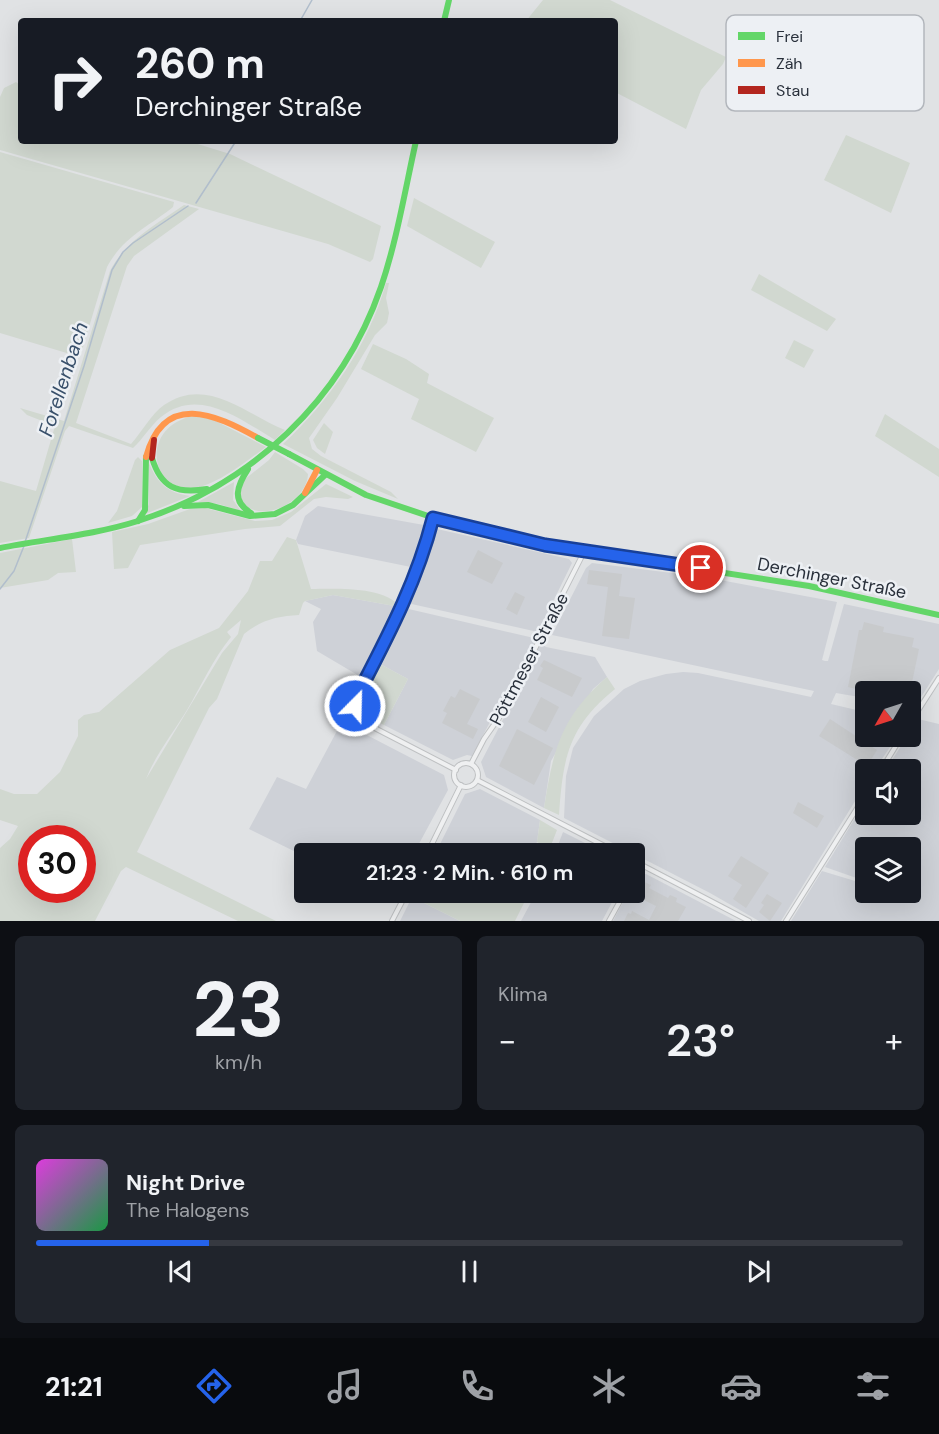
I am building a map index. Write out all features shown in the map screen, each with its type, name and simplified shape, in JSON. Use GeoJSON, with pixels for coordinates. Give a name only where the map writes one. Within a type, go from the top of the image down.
{"type":"FeatureCollection","features":[{"type":"Feature","properties":{"kind":"main road"},"geometry":{"type":"LineString","coordinates":[[445,18],[449,0]]}},
{"type":"Feature","properties":{"kind":"main road"},"geometry":{"type":"LineString","coordinates":[[0,548],[138,521],[181,506],[249,467],[290,433],[325,394],[366,326],[381,287],[415,144]]}},
{"type":"Feature","properties":{"kind":"main road","name":"Derchinger Straße"},"geometry":{"type":"LineString","coordinates":[[149,458],[155,436],[165,424],[175,417],[197,412],[224,419],[326,475],[382,501],[433,518],[584,552],[808,586],[939,615]]}},
{"type":"Feature","properties":{"kind":"main road"},"geometry":{"type":"LineString","coordinates":[[149,458],[160,477],[174,489],[192,492],[216,487]]}},
{"type":"Feature","properties":{"kind":"main road"},"geometry":{"type":"LineString","coordinates":[[138,521],[146,503],[149,458]]}},
{"type":"Feature","properties":{"kind":"main road"},"geometry":{"type":"LineString","coordinates":[[249,467],[237,484],[236,495],[242,508],[256,515]]}},
{"type":"Feature","properties":{"kind":"main road"},"geometry":{"type":"LineString","coordinates":[[304,496],[317,470]]}},
{"type":"Feature","properties":{"kind":"main road"},"geometry":{"type":"LineString","coordinates":[[181,506],[208,505],[244,515],[275,514],[304,496],[326,475]]}},
{"type":"Feature","properties":{"kind":"street"},"geometry":{"type":"LineString","coordinates":[[433,518],[424,553],[402,609],[359,692],[355,706],[357,715],[365,723],[456,770]]}},
{"type":"Feature","properties":{"kind":"street","name":"Pöttmeser Straße"},"geometry":{"type":"LineString","coordinates":[[471,764],[484,740],[504,712],[584,552]]}},
{"type":"Feature","properties":{"kind":"street"},"geometry":{"type":"LineString","coordinates":[[921,706],[939,678]]}},
{"type":"Feature","properties":{"kind":"street"},"geometry":{"type":"LineString","coordinates":[[471,764],[477,771],[477,780],[468,786],[461,785],[456,780],[456,770],[461,765],[471,764]]}},
{"type":"Feature","properties":{"kind":"street"},"geometry":{"type":"LineString","coordinates":[[477,780],[599,843]]}},
{"type":"Feature","properties":{"kind":"street"},"geometry":{"type":"LineString","coordinates":[[432,843],[461,785]]}},
{"type":"Feature","properties":{"kind":"street"},"geometry":{"type":"LineString","coordinates":[[786,921],[855,811]]}},
{"type":"Feature","properties":{"kind":"street"},"geometry":{"type":"LineString","coordinates":[[645,866],[749,921]]}},
{"type":"Feature","properties":{"kind":"street"},"geometry":{"type":"LineString","coordinates":[[392,921],[401,903]]}},
{"type":"Feature","properties":{"kind":"street"},"geometry":{"type":"LineString","coordinates":[[609,921],[619,903]]}},
{"type":"Feature","properties":{"kind":"shaded area"},"geometry":{"type":"Polygon","coordinates":[[[543,0],[610,0],[726,57],[723,64],[701,90],[686,129],[618,94],[618,18],[528,18],[543,0]]]}},
{"type":"Feature","properties":{"kind":"shaded area"},"geometry":{"type":"Polygon","coordinates":[[[16,82],[18,84],[18,144],[198,144],[230,154],[381,226],[373,259],[370,262],[328,244],[0,150],[0,97],[4,88],[16,82]]]}},
{"type":"Feature","properties":{"kind":"shaded area"},"geometry":{"type":"Polygon","coordinates":[[[846,135],[910,163],[891,213],[824,180],[846,135]]]}},
{"type":"Feature","properties":{"kind":"shaded area"},"geometry":{"type":"Polygon","coordinates":[[[0,152],[174,202],[173,207],[128,240],[113,257],[107,267],[80,357],[0,333],[0,152]]]}},
{"type":"Feature","properties":{"kind":"shaded area"},"geometry":{"type":"Polygon","coordinates":[[[414,198],[495,242],[481,268],[407,226],[414,198]]]}},
{"type":"Feature","properties":{"kind":"shaded area"},"geometry":{"type":"Polygon","coordinates":[[[184,205],[199,209],[134,256],[127,266],[76,423],[131,444],[164,405],[180,397],[196,394],[226,401],[285,430],[275,440],[220,409],[205,405],[175,408],[153,424],[133,448],[69,426],[65,431],[29,538],[0,543],[0,481],[36,491],[55,426],[27,415],[20,408],[64,421],[110,271],[133,242],[184,205]]]}},
{"type":"Feature","properties":{"kind":"shaded area"},"geometry":{"type":"Polygon","coordinates":[[[759,274],[836,319],[827,331],[751,290],[759,274]]]}},
{"type":"Feature","properties":{"kind":"shaded area"},"geometry":{"type":"Polygon","coordinates":[[[386,283],[389,283],[386,298],[389,313],[387,323],[375,335],[337,398],[309,438],[312,449],[321,456],[391,492],[398,499],[355,481],[283,444],[316,409],[345,371],[369,329],[386,283]]]}},
{"type":"Feature","properties":{"kind":"shaded area"},"geometry":{"type":"Polygon","coordinates":[[[794,340],[814,350],[804,368],[785,358],[794,340]]]}},
{"type":"Feature","properties":{"kind":"shaded area"},"geometry":{"type":"Polygon","coordinates":[[[373,344],[406,359],[429,374],[427,383],[494,418],[476,452],[411,419],[419,399],[361,369],[373,344]]]}},
{"type":"Feature","properties":{"kind":"shaded area"},"geometry":{"type":"Polygon","coordinates":[[[885,414],[939,449],[939,477],[875,436],[885,414]]]}},
{"type":"Feature","properties":{"kind":"shaded area"},"geometry":{"type":"Polygon","coordinates":[[[193,416],[210,418],[266,447],[232,472],[212,483],[194,488],[179,487],[167,480],[160,470],[157,458],[158,445],[164,432],[176,422],[193,416]]]}},
{"type":"Feature","properties":{"kind":"shaded area"},"geometry":{"type":"Polygon","coordinates":[[[324,423],[333,432],[325,454],[317,448],[313,440],[324,423]]]}},
{"type":"Feature","properties":{"kind":"shaded area"},"geometry":{"type":"Polygon","coordinates":[[[275,452],[308,474],[305,485],[289,503],[278,509],[254,510],[245,504],[238,494],[245,479],[269,460],[275,452]]]}},
{"type":"Feature","properties":{"kind":"shaded area"},"geometry":{"type":"Polygon","coordinates":[[[138,457],[142,461],[142,507],[132,516],[108,523],[117,511],[138,457]]]}},
{"type":"Feature","properties":{"kind":"shaded area"},"geometry":{"type":"Polygon","coordinates":[[[149,463],[164,486],[169,490],[190,496],[145,514],[149,504],[149,463]]]}},
{"type":"Feature","properties":{"kind":"shaded area"},"geometry":{"type":"Polygon","coordinates":[[[234,482],[233,500],[241,511],[219,504],[198,502],[234,482]]]}},
{"type":"Feature","properties":{"kind":"shaded area"},"geometry":{"type":"Polygon","coordinates":[[[326,484],[353,497],[314,499],[280,526],[140,545],[128,568],[114,569],[112,532],[148,524],[190,509],[205,508],[255,521],[272,520],[291,512],[326,484]]]}},
{"type":"Feature","properties":{"kind":"shaded area"},"geometry":{"type":"Polygon","coordinates":[[[318,506],[424,525],[411,567],[298,544],[296,540],[305,516],[318,506]]]}},
{"type":"Feature","properties":{"kind":"shaded area"},"geometry":{"type":"Polygon","coordinates":[[[437,529],[569,559],[572,563],[538,632],[407,603],[437,529]]]}},
{"type":"Feature","properties":{"kind":"shaded area"},"geometry":{"type":"Polygon","coordinates":[[[287,537],[296,540],[311,589],[372,592],[393,600],[400,607],[333,595],[305,601],[299,615],[270,620],[244,634],[217,699],[209,708],[137,852],[276,921],[238,921],[126,867],[121,871],[95,921],[0,921],[0,848],[10,839],[18,826],[0,820],[0,789],[14,794],[37,794],[60,772],[78,736],[78,720],[84,715],[99,712],[170,650],[219,628],[248,591],[260,561],[272,561],[287,537]],[[241,620],[227,632],[231,637],[207,673],[146,779],[222,653],[238,634],[241,620]]]}},
{"type":"Feature","properties":{"kind":"shaded area"},"geometry":{"type":"Polygon","coordinates":[[[72,539],[76,572],[58,573],[48,580],[0,588],[0,553],[72,539]]]}},
{"type":"Feature","properties":{"kind":"shaded area"},"geometry":{"type":"Polygon","coordinates":[[[592,563],[704,577],[837,602],[822,660],[825,661],[828,661],[844,604],[939,624],[939,669],[921,697],[921,681],[855,681],[855,696],[836,693],[831,704],[855,710],[855,747],[890,747],[882,759],[855,759],[855,801],[781,921],[759,921],[645,860],[645,843],[613,843],[564,818],[566,776],[573,748],[594,716],[624,689],[640,681],[683,672],[698,673],[811,697],[814,691],[552,635],[586,568],[592,563]]]}},
{"type":"Feature","properties":{"kind":"shaded area"},"geometry":{"type":"Polygon","coordinates":[[[333,595],[400,607],[534,638],[546,647],[595,657],[607,677],[593,689],[551,761],[544,808],[486,777],[481,762],[525,677],[516,673],[472,756],[467,755],[453,760],[384,725],[408,679],[380,664],[389,645],[381,641],[361,677],[317,651],[313,622],[321,609],[305,601],[333,595]]]}},
{"type":"Feature","properties":{"kind":"shaded area"},"geometry":{"type":"Polygon","coordinates":[[[380,664],[408,679],[384,725],[367,712],[364,705],[366,691],[380,664]]]}},
{"type":"Feature","properties":{"kind":"shaded area"},"geometry":{"type":"Polygon","coordinates":[[[607,677],[615,689],[587,717],[571,745],[563,777],[559,815],[544,808],[556,752],[569,721],[579,706],[607,677]]]}},
{"type":"Feature","properties":{"kind":"shaded area"},"geometry":{"type":"Polygon","coordinates":[[[921,720],[939,724],[939,921],[791,921],[822,871],[855,881],[855,903],[921,903],[921,837],[855,837],[855,878],[825,867],[855,818],[855,825],[921,825],[921,759],[893,759],[900,747],[921,747],[921,720]]]}},
{"type":"Feature","properties":{"kind":"shaded area"},"geometry":{"type":"Polygon","coordinates":[[[338,729],[356,737],[359,731],[444,775],[448,790],[419,843],[294,843],[294,851],[249,829],[277,777],[306,789],[338,729]]]}},
{"type":"Feature","properties":{"kind":"shaded area"},"geometry":{"type":"Polygon","coordinates":[[[480,789],[540,820],[536,843],[440,843],[465,794],[480,789]]]}},
{"type":"Feature","properties":{"kind":"shaded area"},"geometry":{"type":"Polygon","coordinates":[[[540,820],[557,830],[552,843],[537,842],[540,820]]]}},
{"type":"Feature","properties":{"kind":"shaded area"},"geometry":{"type":"Polygon","coordinates":[[[563,832],[585,843],[559,843],[563,832]]]}},
{"type":"Feature","properties":{"kind":"shaded area"},"geometry":{"type":"Polygon","coordinates":[[[645,874],[736,921],[613,921],[623,903],[645,903],[645,874]]]}},
{"type":"Feature","properties":{"kind":"shaded area"},"geometry":{"type":"Polygon","coordinates":[[[409,903],[424,903],[460,921],[400,921],[409,903]]]}},
{"type":"Feature","properties":{"kind":"shaded area"},"geometry":{"type":"Polygon","coordinates":[[[424,903],[524,903],[515,921],[460,921],[424,903]]]}},
{"type":"Feature","properties":{"kind":"shaded area"},"geometry":{"type":"Polygon","coordinates":[[[531,903],[612,903],[602,921],[521,921],[531,903]]]}},
{"type":"Feature","properties":{"kind":"building"},"geometry":{"type":"Polygon","coordinates":[[[478,550],[503,563],[492,584],[467,572],[478,550]]]}},
{"type":"Feature","properties":{"kind":"building"},"geometry":{"type":"Polygon","coordinates":[[[589,570],[622,574],[619,596],[635,598],[629,639],[602,636],[608,587],[587,584],[589,570]]]}},
{"type":"Feature","properties":{"kind":"building"},"geometry":{"type":"Polygon","coordinates":[[[515,592],[525,597],[517,615],[506,609],[515,592]]]}},
{"type":"Feature","properties":{"kind":"building"},"geometry":{"type":"Polygon","coordinates":[[[864,622],[884,627],[883,632],[914,638],[912,647],[919,649],[912,681],[855,681],[855,689],[848,687],[859,630],[862,630],[864,622]]]}},
{"type":"Feature","properties":{"kind":"building"},"geometry":{"type":"Polygon","coordinates":[[[544,660],[582,678],[572,697],[537,680],[544,660]]]}},
{"type":"Feature","properties":{"kind":"building"},"geometry":{"type":"Polygon","coordinates":[[[460,689],[480,699],[467,724],[478,729],[473,739],[442,723],[447,713],[443,711],[451,696],[455,698],[460,689]]]}},
{"type":"Feature","properties":{"kind":"building"},"geometry":{"type":"Polygon","coordinates":[[[541,697],[559,707],[546,732],[528,722],[541,697]]]}},
{"type":"Feature","properties":{"kind":"building"},"geometry":{"type":"Polygon","coordinates":[[[830,719],[855,735],[855,747],[872,747],[877,750],[871,759],[856,759],[819,736],[830,719]]]}},
{"type":"Feature","properties":{"kind":"building"},"geometry":{"type":"Polygon","coordinates":[[[517,729],[553,748],[534,785],[499,766],[517,729]]]}},
{"type":"Feature","properties":{"kind":"building"},"geometry":{"type":"Polygon","coordinates":[[[798,802],[824,816],[817,828],[793,813],[798,802]]]}},
{"type":"Feature","properties":{"kind":"building"},"geometry":{"type":"Polygon","coordinates":[[[741,856],[769,873],[746,908],[733,899],[742,885],[728,876],[741,856]]]}},
{"type":"Feature","properties":{"kind":"building"},"geometry":{"type":"Polygon","coordinates":[[[645,882],[651,885],[649,888],[668,898],[670,895],[677,898],[676,902],[686,907],[678,921],[624,921],[628,913],[631,914],[632,911],[649,920],[656,906],[645,900],[645,882]]]}},
{"type":"Feature","properties":{"kind":"building"},"geometry":{"type":"Polygon","coordinates":[[[767,894],[782,903],[770,921],[759,912],[764,905],[761,903],[767,894]]]}},
{"type":"Feature","properties":{"kind":"waterway","name":"Forellenbach"},"geometry":{"type":"LineString","coordinates":[[302,18],[312,0]]}},
{"type":"Feature","properties":{"kind":"waterway","name":"Forellenbach"},"geometry":{"type":"LineString","coordinates":[[196,203],[234,144]]}},
{"type":"Feature","properties":{"kind":"waterway","name":"Forellenbach"},"geometry":{"type":"LineString","coordinates":[[25,542],[84,366],[112,270],[123,252],[133,243],[188,206]]}},
{"type":"Feature","properties":{"kind":"waterway","name":"Forellenbach"},"geometry":{"type":"LineString","coordinates":[[0,589],[14,571],[24,546]]}},
{"type":"Feature","properties":{"kind":"traffic: fast"},"geometry":{"type":"LineString","coordinates":[[445,18],[449,0]]}},
{"type":"Feature","properties":{"kind":"traffic: fast"},"geometry":{"type":"LineString","coordinates":[[0,548],[104,530],[138,521],[180,505],[219,485],[255,461],[288,433],[317,401],[343,366],[364,328],[381,287],[392,251],[415,144]]}},
{"type":"Feature","properties":{"kind":"traffic: fast"},"geometry":{"type":"LineString","coordinates":[[258,438],[289,454]]}},
{"type":"Feature","properties":{"kind":"traffic: fast"},"geometry":{"type":"LineString","coordinates":[[289,454],[366,495],[443,521],[556,547],[809,586],[939,615]]}},
{"type":"Feature","properties":{"kind":"traffic: fast"},"geometry":{"type":"LineString","coordinates":[[138,521],[145,510],[146,457]]}},
{"type":"Feature","properties":{"kind":"traffic: fast"},"geometry":{"type":"LineString","coordinates":[[152,458],[160,476],[172,487],[187,490],[207,489]]}},
{"type":"Feature","properties":{"kind":"traffic: fast"},"geometry":{"type":"LineString","coordinates":[[248,469],[241,481],[238,498],[251,513]]}},
{"type":"Feature","properties":{"kind":"traffic: fast"},"geometry":{"type":"LineString","coordinates":[[184,506],[208,505],[250,516],[275,514],[293,505],[325,475]]}},
{"type":"Feature","properties":{"kind":"traffic: slow"},"geometry":{"type":"LineString","coordinates":[[146,457],[154,436],[165,423],[178,416],[193,414],[208,416],[258,438]]}},
{"type":"Feature","properties":{"kind":"traffic: slow"},"geometry":{"type":"LineString","coordinates":[[305,493],[317,470]]}},
{"type":"Feature","properties":{"kind":"traffic: jam"},"geometry":{"type":"LineString","coordinates":[[152,458],[154,440]]}},
{"type":"Feature","properties":{"kind":"route"},"geometry":{"type":"LineString","coordinates":[[355,706],[359,692],[402,609],[424,553],[433,518],[545,545],[701,568]]}}]}
